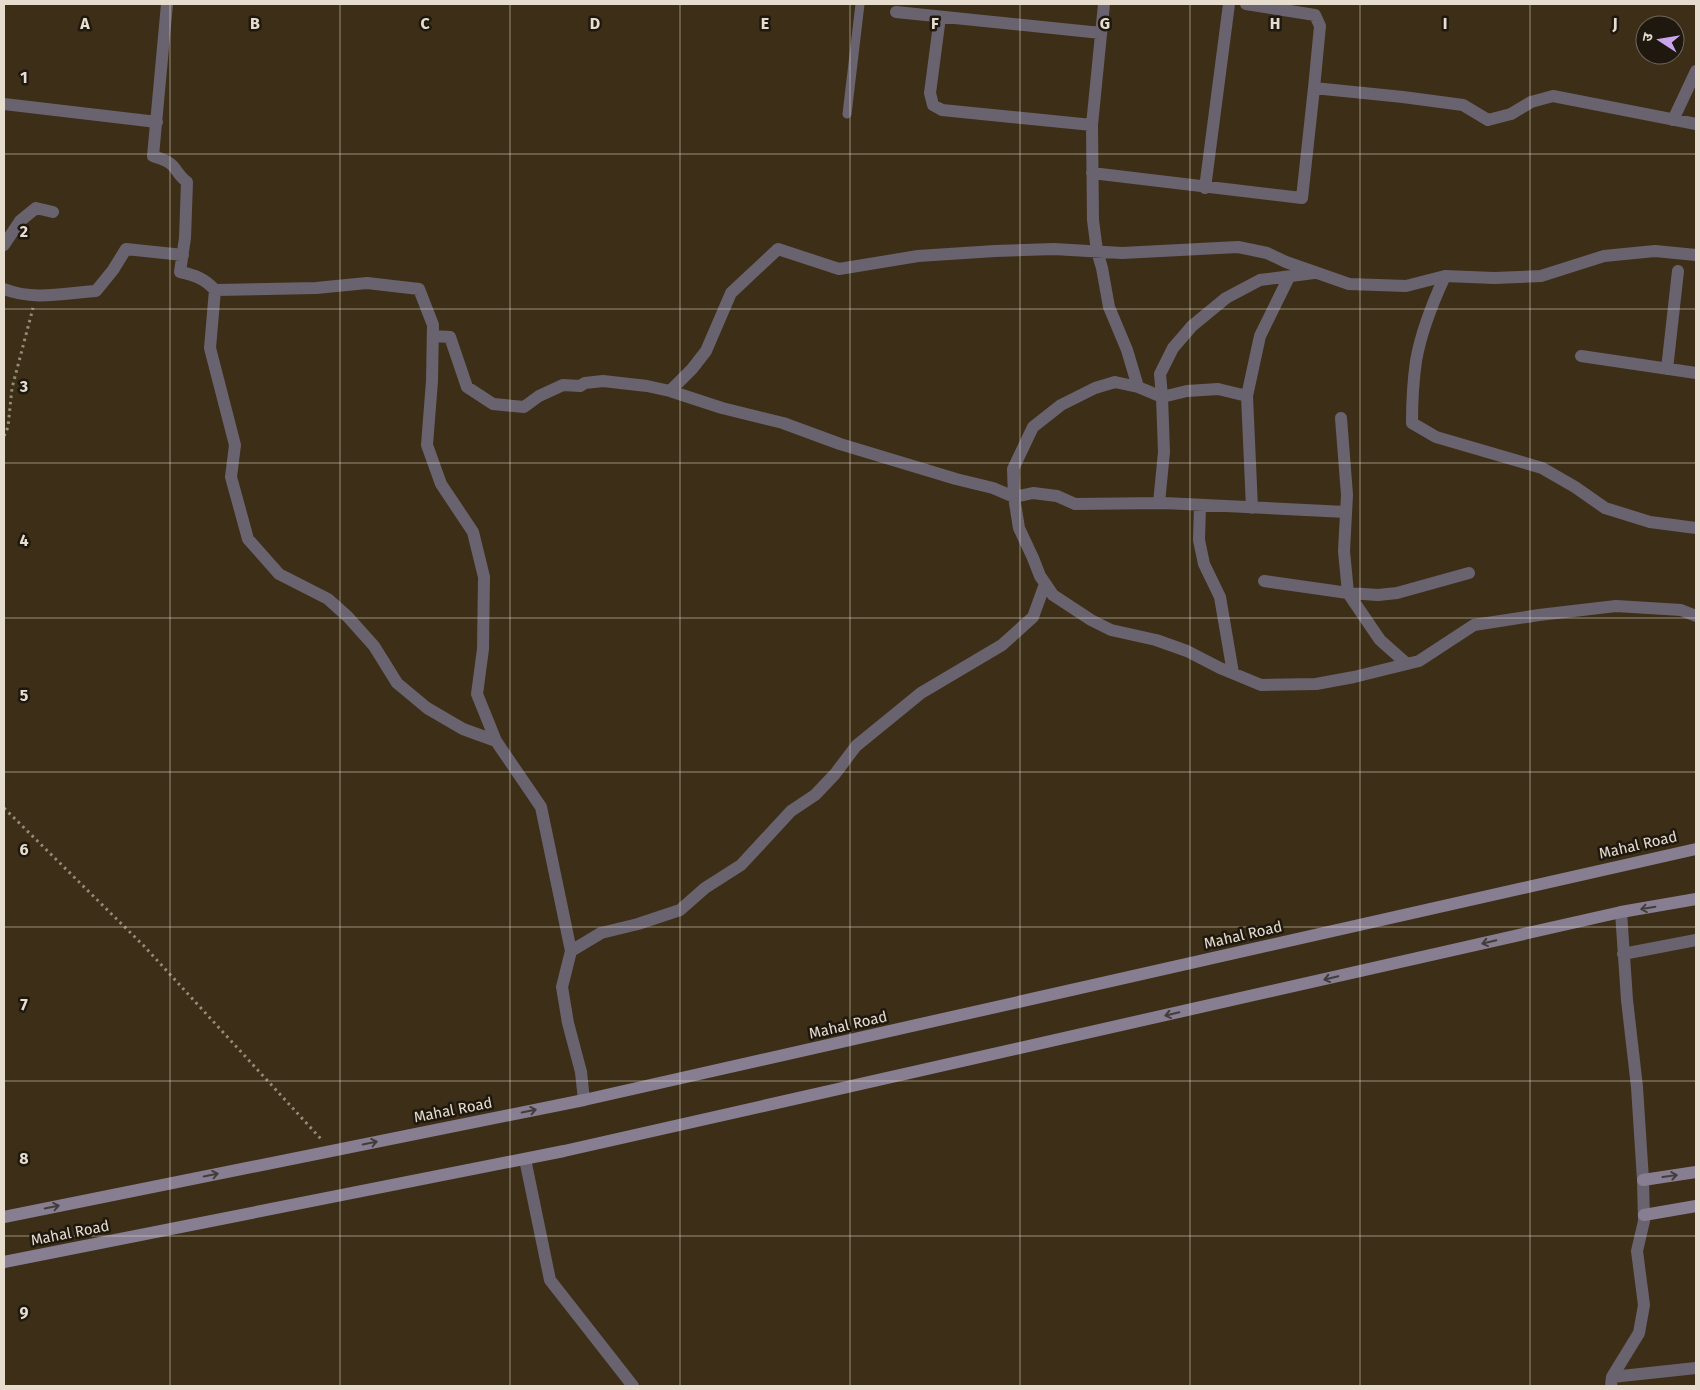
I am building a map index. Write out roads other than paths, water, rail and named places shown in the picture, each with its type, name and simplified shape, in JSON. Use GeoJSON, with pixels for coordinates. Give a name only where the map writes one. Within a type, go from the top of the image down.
{"type":"FeatureCollection","features":[{"type":"Feature","properties":{"kind":"main road","name":"Mahal Road"},"geometry":{"type":"LineString","coordinates":[[4,1217],[584,1100],[1696,849]]}},
{"type":"Feature","properties":{"kind":"main road","name":"Mahal Road"},"geometry":{"type":"LineString","coordinates":[[4,1262],[525,1159],[1620,912],[1696,899]]}},
{"type":"Feature","properties":{"kind":"main road"},"geometry":{"type":"LineString","coordinates":[[1643,1180],[1696,1172]]}},
{"type":"Feature","properties":{"kind":"main road"},"geometry":{"type":"LineString","coordinates":[[1644,1215],[1696,1206]]}},
{"type":"Feature","properties":{"kind":"street"},"geometry":{"type":"LineString","coordinates":[[167,4],[153,156],[167,161],[172,165],[178,176],[187,182],[185,238],[180,272],[191,274],[206,281],[215,290],[316,288],[367,283],[419,289],[433,325],[432,381],[427,445],[441,484],[473,532],[484,578],[483,649],[477,694],[496,741],[541,807],[571,952],[562,987],[568,1023],[581,1072],[584,1100]]}},
{"type":"Feature","properties":{"kind":"street"},"geometry":{"type":"LineString","coordinates":[[1104,4],[1092,125],[1093,220],[1109,307],[1127,350],[1138,388]]}},
{"type":"Feature","properties":{"kind":"street"},"geometry":{"type":"LineString","coordinates":[[1205,188],[1229,4]]}},
{"type":"Feature","properties":{"kind":"street"},"geometry":{"type":"LineString","coordinates":[[1092,173],[1205,188],[1302,198],[1320,26],[1315,15],[1246,4]]}},
{"type":"Feature","properties":{"kind":"street"},"geometry":{"type":"LineString","coordinates":[[896,12],[1101,33]]}},
{"type":"Feature","properties":{"kind":"street"},"geometry":{"type":"LineString","coordinates":[[940,16],[930,93],[932,105],[942,110],[1092,125]]}},
{"type":"Feature","properties":{"kind":"street"},"geometry":{"type":"LineString","coordinates":[[1673,120],[1696,71]]}},
{"type":"Feature","properties":{"kind":"street"},"geometry":{"type":"LineString","coordinates":[[1314,88],[1403,96],[1463,106],[1488,120],[1511,114],[1531,102],[1553,96],[1696,124]]}},
{"type":"Feature","properties":{"kind":"street"},"geometry":{"type":"LineString","coordinates":[[4,104],[157,122]]}},
{"type":"Feature","properties":{"kind":"street"},"geometry":{"type":"LineString","coordinates":[[4,245],[20,221],[36,208],[53,212]]}},
{"type":"Feature","properties":{"kind":"street"},"geometry":{"type":"LineString","coordinates":[[670,391],[692,369],[706,351],[730,294],[778,249],[839,269],[918,256],[1054,249],[1122,253],[1238,247],[1267,253],[1286,262],[1349,284],[1406,286],[1445,276],[1494,278],[1541,276],[1604,256],[1655,251],[1696,255]]}},
{"type":"Feature","properties":{"kind":"street"},"geometry":{"type":"LineString","coordinates":[[4,289],[36,297],[96,290],[113,270],[126,249],[183,255]]}},
{"type":"Feature","properties":{"kind":"street"},"geometry":{"type":"LineString","coordinates":[[1159,503],[1164,452],[1160,374],[1173,348],[1192,326],[1226,298],[1260,280],[1316,272]]}},
{"type":"Feature","properties":{"kind":"street"},"geometry":{"type":"LineString","coordinates":[[1667,369],[1678,272]]}},
{"type":"Feature","properties":{"kind":"street"},"geometry":{"type":"LineString","coordinates":[[1445,276],[1433,303],[1416,358],[1412,389],[1412,423],[1436,437],[1542,468],[1575,487],[1605,508],[1650,522],[1696,528]]}},
{"type":"Feature","properties":{"kind":"street"},"geometry":{"type":"LineString","coordinates":[[1252,508],[1247,396],[1260,336],[1289,277]]}},
{"type":"Feature","properties":{"kind":"street"},"geometry":{"type":"LineString","coordinates":[[215,290],[210,348],[235,445],[231,477],[248,539],[279,574],[328,599],[348,617],[374,646],[397,683],[427,708],[463,730],[496,741]]}},
{"type":"Feature","properties":{"kind":"street"},"geometry":{"type":"LineString","coordinates":[[433,336],[450,337],[467,387],[493,404],[524,406],[539,396],[563,385],[580,386],[585,383],[603,381],[647,386],[670,391],[722,408],[783,423],[891,460],[993,488],[1014,497],[1033,493],[1057,496],[1075,504],[1159,503],[1346,512]]}},
{"type":"Feature","properties":{"kind":"street"},"geometry":{"type":"LineString","coordinates":[[1581,356],[1696,374]]}},
{"type":"Feature","properties":{"kind":"street"},"geometry":{"type":"LineString","coordinates":[[1247,396],[1218,389],[1187,391],[1162,397],[1115,382],[1095,388],[1061,405],[1033,427],[1013,470],[1014,497],[1019,528],[1040,576],[1053,596],[1111,630],[1164,643],[1187,651],[1233,674],[1262,685],[1316,684],[1419,661],[1474,625],[1616,606],[1681,610],[1696,616]]}},
{"type":"Feature","properties":{"kind":"street"},"geometry":{"type":"LineString","coordinates":[[1341,418],[1347,495],[1344,551],[1348,593],[1380,640],[1407,664]]}},
{"type":"Feature","properties":{"kind":"street"},"geometry":{"type":"LineString","coordinates":[[1200,506],[1199,540],[1204,564],[1220,597],[1233,674]]}},
{"type":"Feature","properties":{"kind":"street"},"geometry":{"type":"LineString","coordinates":[[1264,581],[1348,593],[1378,595],[1397,593],[1469,573]]}},
{"type":"Feature","properties":{"kind":"street"},"geometry":{"type":"LineString","coordinates":[[571,952],[601,934],[680,910],[705,888],[741,866],[791,811],[815,795],[863,740],[921,693],[1002,645],[1033,617],[1045,584]]}},
{"type":"Feature","properties":{"kind":"street"},"geometry":{"type":"LineString","coordinates":[[1611,1382],[1639,1332],[1644,1305],[1637,1251],[1644,1215],[1643,1180],[1637,1087],[1627,1000],[1620,912]]}},
{"type":"Feature","properties":{"kind":"street"},"geometry":{"type":"LineString","coordinates":[[1624,954],[1696,940]]}},
{"type":"Feature","properties":{"kind":"street"},"geometry":{"type":"LineString","coordinates":[[525,1159],[550,1280],[633,1386]]}},
{"type":"Feature","properties":{"kind":"street"},"geometry":{"type":"LineString","coordinates":[[1611,1382],[1696,1368]]}},
{"type":"Feature","properties":{"kind":"lane"},"geometry":{"type":"LineString","coordinates":[[847,114],[860,4]]}}]}
